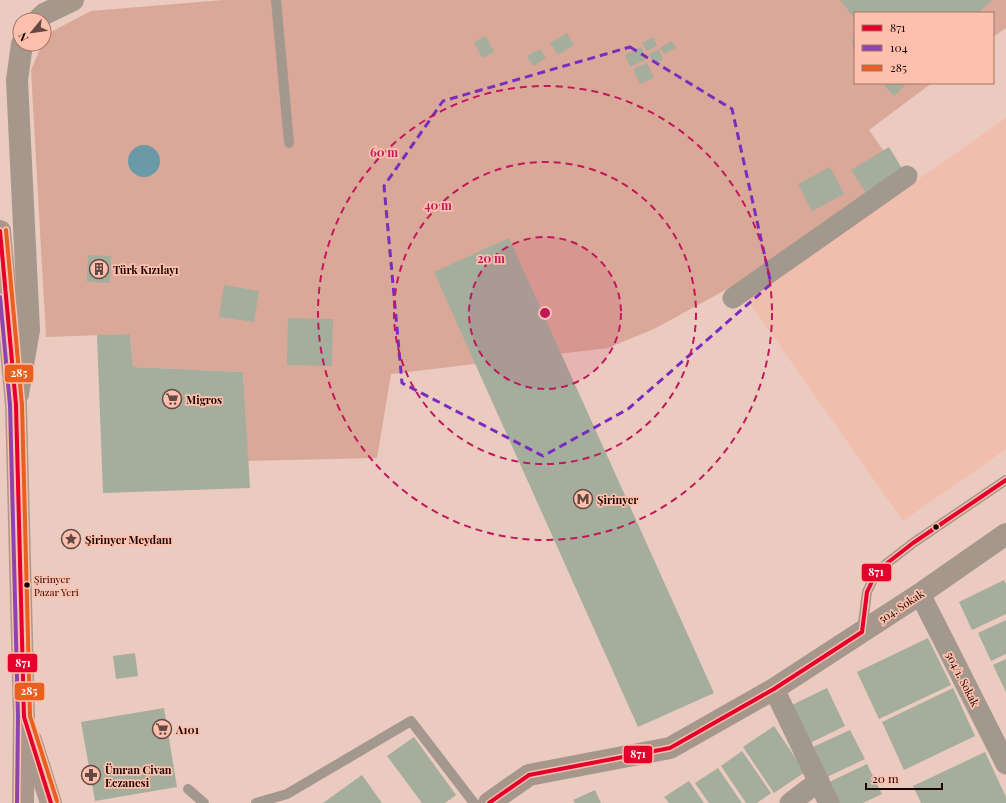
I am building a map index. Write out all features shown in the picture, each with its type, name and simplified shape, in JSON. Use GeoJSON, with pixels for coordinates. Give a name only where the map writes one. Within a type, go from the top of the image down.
{"type":"FeatureCollection","features":[{"type":"Feature","properties":{"kind":"main road"},"geometry":{"type":"LineString","coordinates":[[48,12],[73,0]]}},
{"type":"Feature","properties":{"kind":"main road"},"geometry":{"type":"LineString","coordinates":[[16,405],[29,330],[17,80],[21,52]]}},
{"type":"Feature","properties":{"kind":"main road"},"geometry":{"type":"LineString","coordinates":[[0,231],[16,405],[24,717],[24,803]]}},
{"type":"Feature","properties":{"kind":"main road","name":"504. Sokak"},"geometry":{"type":"LineString","coordinates":[[489,803],[529,775],[670,748],[774,689],[920,594],[1006,534]]}},
{"type":"Feature","properties":{"kind":"main road"},"geometry":{"type":"LineString","coordinates":[[24,717],[51,803]]}},
{"type":"Feature","properties":{"kind":"street"},"geometry":{"type":"LineString","coordinates":[[733,298],[907,176]]}},
{"type":"Feature","properties":{"kind":"street","name":"504/1. Sokak"},"geometry":{"type":"LineString","coordinates":[[920,594],[1006,764]]}},
{"type":"Feature","properties":{"kind":"street"},"geometry":{"type":"LineString","coordinates":[[774,689],[829,803]]}},
{"type":"Feature","properties":{"kind":"street"},"geometry":{"type":"LineString","coordinates":[[790,803],[819,782]]}},
{"type":"Feature","properties":{"kind":"lane"},"geometry":{"type":"LineString","coordinates":[[276,0],[289,143]]}},
{"type":"Feature","properties":{"kind":"lane"},"geometry":{"type":"LineString","coordinates":[[862,632],[867,592],[877,570],[913,543],[1006,480]]}},
{"type":"Feature","properties":{"kind":"lane"},"geometry":{"type":"LineString","coordinates":[[256,803],[288,794],[411,721],[474,803]]}},
{"type":"Feature","properties":{"kind":"lane"},"geometry":{"type":"LineString","coordinates":[[188,789],[204,803]]}},
{"type":"Feature","properties":{"kind":"highlighted area"},"geometry":{"type":"Polygon","coordinates":[[[630,47],[732,109],[771,284],[628,409],[543,456],[402,383],[384,186],[443,101],[630,47]]]}},
{"type":"Feature","properties":{"kind":"shaded area"},"geometry":{"type":"Polygon","coordinates":[[[223,0],[1006,0],[1006,28],[994,36],[994,12],[854,12],[854,84],[931,84],[869,130],[900,174],[738,283],[656,328],[608,348],[391,374],[377,458],[248,461],[243,372],[133,367],[130,334],[46,337],[31,70],[39,52],[52,52],[52,31],[91,11],[223,0]]]}},
{"type":"Feature","properties":{"kind":"shaded area"},"geometry":{"type":"Polygon","coordinates":[[[1006,118],[1006,449],[903,521],[747,299],[1006,118]]]}},
{"type":"Feature","properties":{"kind":"water"},"geometry":{"type":"Polygon","coordinates":[[[141,145],[147,145],[156,149],[160,161],[156,173],[147,177],[141,177],[132,173],[128,164],[128,158],[132,149],[141,145]]]}},
{"type":"Feature","properties":{"kind":"building"},"geometry":{"type":"Polygon","coordinates":[[[840,0],[992,0],[979,12],[854,12],[854,18],[840,0]]]}},
{"type":"Feature","properties":{"kind":"building"},"geometry":{"type":"Polygon","coordinates":[[[567,33],[574,45],[558,55],[550,43],[567,33]]]}},
{"type":"Feature","properties":{"kind":"building"},"geometry":{"type":"Polygon","coordinates":[[[486,36],[494,52],[482,58],[474,42],[486,36]]]}},
{"type":"Feature","properties":{"kind":"building"},"geometry":{"type":"Polygon","coordinates":[[[854,36],[854,51],[852,41],[854,36]]]}},
{"type":"Feature","properties":{"kind":"building"},"geometry":{"type":"Polygon","coordinates":[[[653,37],[657,46],[647,51],[642,43],[653,37]]]}},
{"type":"Feature","properties":{"kind":"building"},"geometry":{"type":"Polygon","coordinates":[[[672,41],[676,48],[664,54],[660,48],[672,41]]]}},
{"type":"Feature","properties":{"kind":"building"},"geometry":{"type":"Polygon","coordinates":[[[641,47],[647,59],[630,67],[625,55],[641,47]]]}},
{"type":"Feature","properties":{"kind":"building"},"geometry":{"type":"Polygon","coordinates":[[[540,49],[546,58],[533,66],[527,56],[540,49]]]}},
{"type":"Feature","properties":{"kind":"building"},"geometry":{"type":"Polygon","coordinates":[[[659,49],[663,60],[654,64],[649,54],[659,49]]]}},
{"type":"Feature","properties":{"kind":"building"},"geometry":{"type":"Polygon","coordinates":[[[647,63],[654,78],[640,84],[633,69],[647,63]]]}},
{"type":"Feature","properties":{"kind":"building"},"geometry":{"type":"Polygon","coordinates":[[[883,84],[906,84],[894,96],[883,84]]]}},
{"type":"Feature","properties":{"kind":"building"},"geometry":{"type":"Polygon","coordinates":[[[889,147],[903,170],[866,193],[851,170],[889,147]]]}},
{"type":"Feature","properties":{"kind":"building"},"geometry":{"type":"Polygon","coordinates":[[[830,167],[844,194],[812,211],[798,184],[830,167]]]}},
{"type":"Feature","properties":{"kind":"building"},"geometry":{"type":"Polygon","coordinates":[[[509,238],[714,693],[638,727],[434,272],[509,238]]]}},
{"type":"Feature","properties":{"kind":"building","name":"Türk Kızılayı"},"geometry":{"type":"Polygon","coordinates":[[[88,255],[111,256],[110,283],[87,282],[88,255]]]}},
{"type":"Feature","properties":{"kind":"building"},"geometry":{"type":"Polygon","coordinates":[[[224,285],[259,291],[254,322],[219,317],[224,285]]]}},
{"type":"Feature","properties":{"kind":"building"},"geometry":{"type":"Polygon","coordinates":[[[288,318],[333,319],[332,366],[287,365],[288,318]]]}},
{"type":"Feature","properties":{"kind":"building","name":"Migros"},"geometry":{"type":"Polygon","coordinates":[[[130,334],[133,367],[243,372],[250,488],[103,493],[97,335],[130,334]]]}},
{"type":"Feature","properties":{"kind":"building"},"geometry":{"type":"Polygon","coordinates":[[[1004,580],[1006,584],[1006,614],[972,630],[959,602],[1004,580]]]}},
{"type":"Feature","properties":{"kind":"building"},"geometry":{"type":"Polygon","coordinates":[[[1006,620],[1006,654],[991,661],[978,633],[1006,620]]]}},
{"type":"Feature","properties":{"kind":"building"},"geometry":{"type":"Polygon","coordinates":[[[928,638],[951,685],[879,719],[857,672],[928,638]]]}},
{"type":"Feature","properties":{"kind":"building"},"geometry":{"type":"Polygon","coordinates":[[[135,653],[138,676],[116,679],[113,656],[135,653]]]}},
{"type":"Feature","properties":{"kind":"building"},"geometry":{"type":"Polygon","coordinates":[[[1006,659],[1006,692],[993,665],[1006,659]]]}},
{"type":"Feature","properties":{"kind":"building"},"geometry":{"type":"Polygon","coordinates":[[[827,688],[845,726],[810,743],[792,705],[827,688]]]}},
{"type":"Feature","properties":{"kind":"building"},"geometry":{"type":"Polygon","coordinates":[[[953,688],[975,736],[904,770],[882,722],[953,688]]]}},
{"type":"Feature","properties":{"kind":"building"},"geometry":{"type":"Polygon","coordinates":[[[164,708],[177,787],[95,801],[81,722],[164,708]]]}},
{"type":"Feature","properties":{"kind":"building"},"geometry":{"type":"Polygon","coordinates":[[[774,726],[805,772],[774,793],[743,747],[774,726]]]}},
{"type":"Feature","properties":{"kind":"building"},"geometry":{"type":"Polygon","coordinates":[[[850,730],[865,759],[827,777],[813,747],[850,730]]]}},
{"type":"Feature","properties":{"kind":"building"},"geometry":{"type":"Polygon","coordinates":[[[414,737],[456,795],[445,803],[422,803],[387,756],[414,737]]]}},
{"type":"Feature","properties":{"kind":"building"},"geometry":{"type":"Polygon","coordinates":[[[742,751],[771,793],[757,803],[746,803],[721,766],[742,751]]]}},
{"type":"Feature","properties":{"kind":"building"},"geometry":{"type":"Polygon","coordinates":[[[985,752],[1006,797],[1006,803],[921,803],[913,786],[985,752]]]}},
{"type":"Feature","properties":{"kind":"building"},"geometry":{"type":"Polygon","coordinates":[[[867,764],[882,794],[863,803],[839,803],[829,782],[867,764]]]}},
{"type":"Feature","properties":{"kind":"building"},"geometry":{"type":"Polygon","coordinates":[[[718,768],[742,803],[709,803],[695,783],[718,768]]]}},
{"type":"Feature","properties":{"kind":"building"},"geometry":{"type":"Polygon","coordinates":[[[362,775],[382,803],[323,803],[362,775]]]}},
{"type":"Feature","properties":{"kind":"building"},"geometry":{"type":"Polygon","coordinates":[[[689,781],[704,803],[669,803],[664,797],[689,781]]]}},
{"type":"Feature","properties":{"kind":"building"},"geometry":{"type":"Polygon","coordinates":[[[595,790],[601,803],[575,803],[573,800],[595,790]]]}},
{"type":"Feature","properties":{"kind":"transit line","name":"285"},"geometry":{"type":"LineString","coordinates":[[6,230],[22,405],[30,716],[57,801]]}},
{"type":"Feature","properties":{"kind":"transit line","name":"871"},"geometry":{"type":"LineString","coordinates":[[0,231],[16,405],[24,717],[51,803]]}},
{"type":"Feature","properties":{"kind":"transit line","name":"104"},"geometry":{"type":"LineString","coordinates":[[0,297],[10,405],[18,717],[17,803]]}},
{"type":"Feature","properties":{"kind":"transit line","name":"871"},"geometry":{"type":"LineString","coordinates":[[489,803],[529,775],[670,748],[774,689],[862,632],[867,592],[877,571],[913,543],[1006,480]]}},
{"type":"Feature","properties":{"kind":"place","name":"Türk Kızılayı"},"geometry":{"type":"Point","coordinates":[99,269]}},
{"type":"Feature","properties":{"kind":"place","name":"Migros"},"geometry":{"type":"Point","coordinates":[172,399]}},
{"type":"Feature","properties":{"kind":"place","name":"Şirinyer"},"geometry":{"type":"Point","coordinates":[583,499]}},
{"type":"Feature","properties":{"kind":"place","name":"Şirinyer Meydanı"},"geometry":{"type":"Point","coordinates":[71,539]}},
{"type":"Feature","properties":{"kind":"place","name":"Şirinyer Pazar Yeri"},"geometry":{"type":"Point","coordinates":[27,585]}},
{"type":"Feature","properties":{"kind":"place","name":"A101"},"geometry":{"type":"Point","coordinates":[162,729]}},
{"type":"Feature","properties":{"kind":"place","name":"Ümran Civan Eczanesi"},"geometry":{"type":"Point","coordinates":[91,775]}}]}
